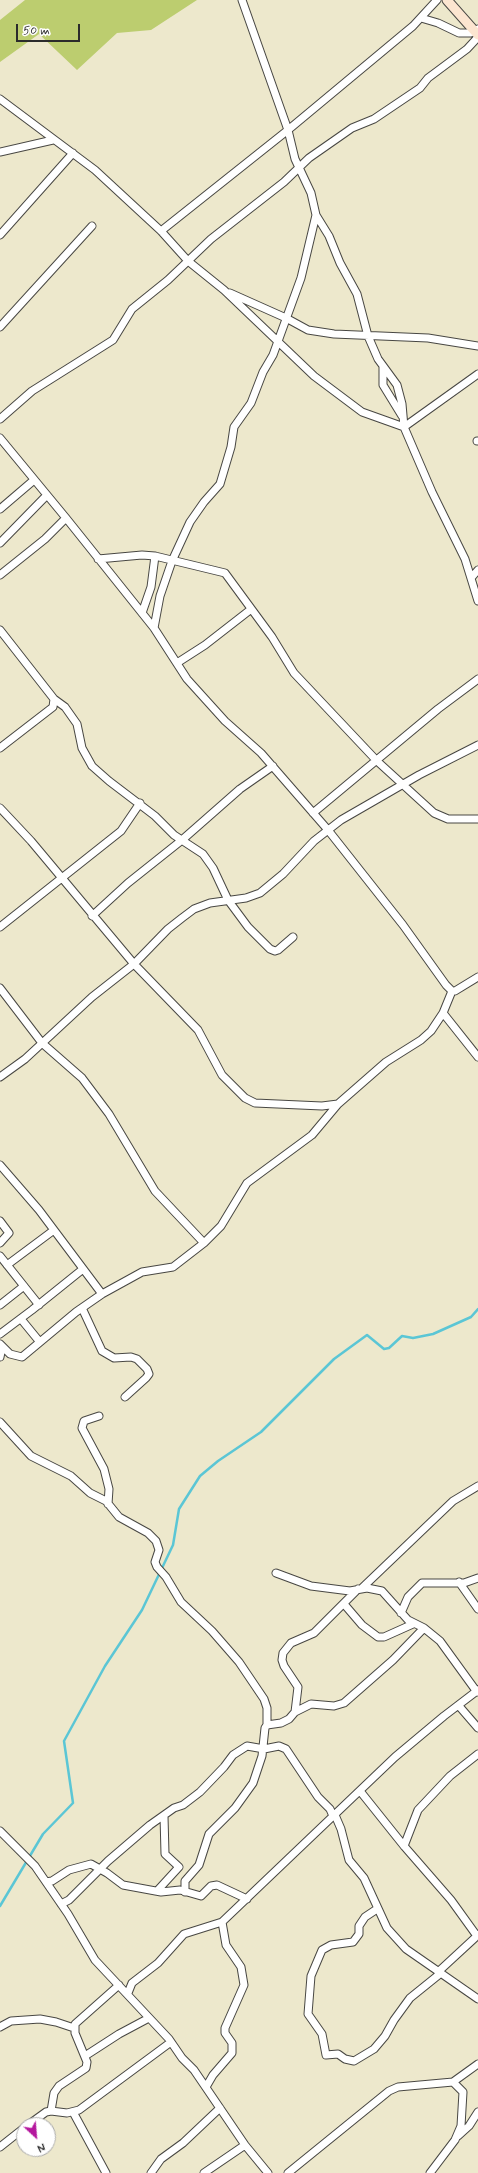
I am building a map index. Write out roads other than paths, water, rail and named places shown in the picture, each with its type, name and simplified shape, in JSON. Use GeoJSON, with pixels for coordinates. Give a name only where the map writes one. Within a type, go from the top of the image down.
{"type":"FeatureCollection","features":[{"type":"Feature","properties":{"kind":"street"},"geometry":{"type":"LineString","coordinates":[[242,0],[288,130],[298,168],[311,193],[316,215],[329,236],[340,263],[357,294],[368,336],[383,366],[397,385],[402,404],[404,423]]}},
{"type":"Feature","properties":{"kind":"street"},"geometry":{"type":"LineString","coordinates":[[161,231],[288,130],[421,18],[437,0]]}},
{"type":"Feature","properties":{"kind":"street"},"geometry":{"type":"LineString","coordinates":[[447,0],[477,33]]}},
{"type":"Feature","properties":{"kind":"street"},"geometry":{"type":"LineString","coordinates":[[421,18],[438,23],[459,33],[477,33]]}},
{"type":"Feature","properties":{"kind":"street"},"geometry":{"type":"LineString","coordinates":[[0,419],[32,391],[113,340],[132,309],[188,261],[211,239],[260,199],[284,182],[298,168],[352,128],[374,119],[420,88],[428,78],[467,49],[477,33]]}},
{"type":"Feature","properties":{"kind":"street"},"geometry":{"type":"LineString","coordinates":[[0,99],[53,140],[73,153],[161,231],[188,261],[224,290],[326,386],[352,407],[371,417],[404,423],[478,374]]}},
{"type":"Feature","properties":{"kind":"street"},"geometry":{"type":"LineString","coordinates":[[0,152],[53,140]]}},
{"type":"Feature","properties":{"kind":"street"},"geometry":{"type":"LineString","coordinates":[[0,235],[73,153]]}},
{"type":"Feature","properties":{"kind":"street"},"geometry":{"type":"LineString","coordinates":[[154,628],[157,607],[172,561],[190,522],[204,502],[220,484],[231,447],[234,427],[251,403],[277,341],[305,267],[313,219],[316,215]]}},
{"type":"Feature","properties":{"kind":"street"},"geometry":{"type":"LineString","coordinates":[[0,327],[92,226]]}},
{"type":"Feature","properties":{"kind":"street"},"geometry":{"type":"LineString","coordinates":[[224,290],[286,318],[308,330],[368,336],[414,336],[478,346]]}},
{"type":"Feature","properties":{"kind":"street"},"geometry":{"type":"LineString","coordinates":[[383,366],[383,385],[404,423],[432,492],[465,559],[478,601]]}},
{"type":"Feature","properties":{"kind":"street"},"geometry":{"type":"LineString","coordinates":[[0,439],[66,518],[154,628],[187,679],[211,707],[273,766],[328,830],[403,925],[440,979],[452,991]]}},
{"type":"Feature","properties":{"kind":"street"},"geometry":{"type":"LineString","coordinates":[[0,509],[34,480]]}},
{"type":"Feature","properties":{"kind":"street"},"geometry":{"type":"LineString","coordinates":[[0,543],[47,495]]}},
{"type":"Feature","properties":{"kind":"street"},"geometry":{"type":"LineString","coordinates":[[0,575],[45,539],[66,518]]}},
{"type":"Feature","properties":{"kind":"street"},"geometry":{"type":"LineString","coordinates":[[98,559],[142,555],[155,556],[225,573],[250,610],[272,638],[294,672],[377,761],[403,784],[421,804],[448,820],[478,819]]}},
{"type":"Feature","properties":{"kind":"street"},"geometry":{"type":"LineString","coordinates":[[142,613],[151,587],[155,556]]}},
{"type":"Feature","properties":{"kind":"street"},"geometry":{"type":"LineString","coordinates":[[471,578],[478,570]]}},
{"type":"Feature","properties":{"kind":"street"},"geometry":{"type":"LineString","coordinates":[[177,663],[205,645],[250,610]]}},
{"type":"Feature","properties":{"kind":"street"},"geometry":{"type":"LineString","coordinates":[[0,630],[54,699],[65,708],[74,720],[82,748],[92,766],[109,781],[140,803],[182,840],[197,849],[208,862],[228,900],[248,928],[270,949],[278,950],[294,937]]}},
{"type":"Feature","properties":{"kind":"street"},"geometry":{"type":"LineString","coordinates":[[313,813],[444,704],[478,679]]}},
{"type":"Feature","properties":{"kind":"street"},"geometry":{"type":"LineString","coordinates":[[0,748],[53,707],[54,699]]}},
{"type":"Feature","properties":{"kind":"street"},"geometry":{"type":"LineString","coordinates":[[0,1077],[42,1043],[92,997],[134,964],[168,929],[194,909],[210,903],[246,898],[260,893],[277,880],[328,830],[356,810],[478,745]]}},
{"type":"Feature","properties":{"kind":"street"},"geometry":{"type":"LineString","coordinates":[[92,916],[128,883],[182,840],[240,790],[273,766]]}},
{"type":"Feature","properties":{"kind":"street"},"geometry":{"type":"LineString","coordinates":[[0,927],[121,831],[140,803]]}},
{"type":"Feature","properties":{"kind":"street"},"geometry":{"type":"LineString","coordinates":[[0,808],[134,964],[198,1030],[222,1074],[245,1098],[255,1103],[275,1105],[322,1106],[338,1104]]}},
{"type":"Feature","properties":{"kind":"street"},"geometry":{"type":"LineString","coordinates":[[452,991],[458,990],[478,977]]}},
{"type":"Feature","properties":{"kind":"street"},"geometry":{"type":"LineString","coordinates":[[0,988],[42,1043],[82,1078],[109,1114],[155,1191],[204,1243]]}},
{"type":"Feature","properties":{"kind":"street"},"geometry":{"type":"LineString","coordinates":[[1,1345],[10,1354],[22,1357],[39,1341],[102,1294],[142,1272],[173,1267],[204,1243],[230,1214],[242,1188],[247,1183],[312,1135],[338,1104],[386,1062],[431,1031],[444,1013],[452,991]]}},
{"type":"Feature","properties":{"kind":"street"},"geometry":{"type":"LineString","coordinates":[[444,1013],[475,1048],[478,1057]]}},
{"type":"Feature","properties":{"kind":"street"},"geometry":{"type":"LineString","coordinates":[[0,1165],[54,1230],[102,1294]]}},
{"type":"Feature","properties":{"kind":"street"},"geometry":{"type":"LineString","coordinates":[[0,1221],[9,1233],[0,1243]]}},
{"type":"Feature","properties":{"kind":"street"},"geometry":{"type":"LineString","coordinates":[[7,1265],[54,1230]]}},
{"type":"Feature","properties":{"kind":"street"},"geometry":{"type":"LineString","coordinates":[[0,1256],[39,1305]]}},
{"type":"Feature","properties":{"kind":"street"},"geometry":{"type":"LineString","coordinates":[[0,1334],[39,1305],[82,1269]]}},
{"type":"Feature","properties":{"kind":"street"},"geometry":{"type":"LineString","coordinates":[[0,1305],[24,1286]]}},
{"type":"Feature","properties":{"kind":"street"},"geometry":{"type":"LineString","coordinates":[[82,1308],[102,1351],[114,1358],[131,1357],[137,1359],[147,1369],[149,1374],[146,1378],[125,1397]]}},
{"type":"Feature","properties":{"kind":"street"},"geometry":{"type":"LineString","coordinates":[[21,1319],[39,1341]]}},
{"type":"Feature","properties":{"kind":"street"},"geometry":{"type":"LineString","coordinates":[[0,1357],[1,1345]]}},
{"type":"Feature","properties":{"kind":"street"},"geometry":{"type":"LineString","coordinates":[[99,1416],[84,1422],[82,1428],[104,1469],[109,1489],[108,1504]]}},
{"type":"Feature","properties":{"kind":"street"},"geometry":{"type":"LineString","coordinates":[[0,1422],[31,1456],[67,1473],[90,1493],[102,1498],[120,1517],[148,1533],[156,1541],[159,1550],[155,1562],[157,1567],[166,1577],[181,1602],[212,1631],[238,1662],[264,1699],[267,1708],[267,1725],[263,1748],[253,1783],[235,1808],[209,1834],[199,1865],[185,1881],[185,1892]]}},
{"type":"Feature","properties":{"kind":"street"},"geometry":{"type":"LineString","coordinates":[[295,1712],[298,1687],[284,1666],[282,1660],[283,1653],[291,1643],[314,1633],[453,1501],[478,1486]]}},
{"type":"Feature","properties":{"kind":"street"},"geometry":{"type":"LineString","coordinates":[[128,1993],[132,1983],[158,1963],[184,1934],[222,1922],[418,1737],[477,1691],[449,1652],[424,1628],[413,1624],[401,1613],[382,1591],[360,1589],[350,1591],[310,1586],[276,1573]]}},
{"type":"Feature","properties":{"kind":"street"},"geometry":{"type":"LineString","coordinates":[[401,1613],[408,1597],[422,1582],[470,1582],[478,1578]]}},
{"type":"Feature","properties":{"kind":"street"},"geometry":{"type":"LineString","coordinates":[[459,1582],[478,1609]]}},
{"type":"Feature","properties":{"kind":"street"},"geometry":{"type":"LineString","coordinates":[[344,1604],[362,1625],[378,1637],[384,1637],[413,1624]]}},
{"type":"Feature","properties":{"kind":"street"},"geometry":{"type":"LineString","coordinates":[[267,1725],[281,1723],[289,1719],[295,1712],[311,1704],[334,1706],[344,1703],[393,1660],[424,1628]]}},
{"type":"Feature","properties":{"kind":"street"},"geometry":{"type":"LineString","coordinates":[[458,1706],[478,1728]]}},
{"type":"Feature","properties":{"kind":"street"},"geometry":{"type":"LineString","coordinates":[[61,1904],[69,1900],[100,1868],[146,1828],[176,1806],[184,1805],[200,1792],[241,1749],[247,1746],[263,1748],[279,1746],[286,1749],[318,1797],[330,1808],[341,1829],[349,1860],[364,1878],[387,1928],[398,1942],[478,1999]]}},
{"type":"Feature","properties":{"kind":"street"},"geometry":{"type":"LineString","coordinates":[[404,1846],[418,1810],[450,1776],[478,1754]]}},
{"type":"Feature","properties":{"kind":"street"},"geometry":{"type":"LineString","coordinates":[[360,1791],[404,1846],[451,1900],[478,1936],[410,1998],[394,2020],[385,2036],[374,2049],[354,2061],[345,2059],[338,2054],[326,2055],[324,2052],[325,2044],[322,2034],[308,2014],[311,1976],[322,1950],[331,1945],[353,1942],[359,1934],[360,1926],[364,1917],[377,1909]]}},
{"type":"Feature","properties":{"kind":"street"},"geometry":{"type":"LineString","coordinates":[[157,1891],[179,1867],[178,1863],[165,1854],[164,1816]]}},
{"type":"Feature","properties":{"kind":"street"},"geometry":{"type":"LineString","coordinates":[[0,1831],[28,1857],[61,1904],[95,1960],[128,1993],[171,2042],[206,2087],[245,2145],[268,2173]]}},
{"type":"Feature","properties":{"kind":"street"},"geometry":{"type":"LineString","coordinates":[[46,1882],[52,1881],[69,1870],[87,1864],[100,1868],[123,1885],[157,1891],[177,1889],[201,1896],[211,1886],[217,1884],[247,1899]]}},
{"type":"Feature","properties":{"kind":"street"},"geometry":{"type":"LineString","coordinates":[[206,2087],[213,2075],[232,2053],[232,2043],[225,2033],[225,2028],[244,1985],[241,1967],[226,1945],[222,1922]]}},
{"type":"Feature","properties":{"kind":"street"},"geometry":{"type":"LineString","coordinates":[[51,2111],[54,2093],[59,2086],[86,2068],[85,2056],[74,2028],[77,2021],[119,1985]]}},
{"type":"Feature","properties":{"kind":"street"},"geometry":{"type":"LineString","coordinates":[[85,2056],[119,2034],[149,2018]]}},
{"type":"Feature","properties":{"kind":"street"},"geometry":{"type":"LineString","coordinates":[[0,2027],[11,2021],[40,2019],[74,2028]]}},
{"type":"Feature","properties":{"kind":"street"},"geometry":{"type":"LineString","coordinates":[[39,2117],[46,2112],[51,2111],[67,2113],[73,2112],[171,2042]]}},
{"type":"Feature","properties":{"kind":"street"},"geometry":{"type":"LineString","coordinates":[[288,2173],[389,2091],[398,2087],[453,2082],[478,2064]]}},
{"type":"Feature","properties":{"kind":"street"},"geometry":{"type":"LineString","coordinates":[[453,2082],[461,2089],[464,2095],[458,2136]]}},
{"type":"Feature","properties":{"kind":"street"},"geometry":{"type":"LineString","coordinates":[[151,2173],[161,2159],[186,2140],[220,2108]]}},
{"type":"Feature","properties":{"kind":"street"},"geometry":{"type":"LineString","coordinates":[[73,2112],[106,2173]]}},
{"type":"Feature","properties":{"kind":"street"},"geometry":{"type":"LineString","coordinates":[[430,2173],[458,2136],[469,2126],[478,2112]]}},
{"type":"Feature","properties":{"kind":"street"},"geometry":{"type":"LineString","coordinates":[[0,2147],[16,2134]]}},
{"type":"Feature","properties":{"kind":"street"},"geometry":{"type":"LineString","coordinates":[[204,2173],[245,2145]]}},
{"type":"Feature","properties":{"kind":"waterway"},"geometry":{"type":"LineString","coordinates":[[0,1906],[43,1834],[73,1803],[64,1741],[105,1666],[142,1610],[173,1545],[179,1509],[200,1476],[218,1461],[261,1432],[334,1359],[367,1335],[384,1349],[389,1348],[402,1336],[413,1338],[433,1334],[471,1317],[478,1309]]}}]}
